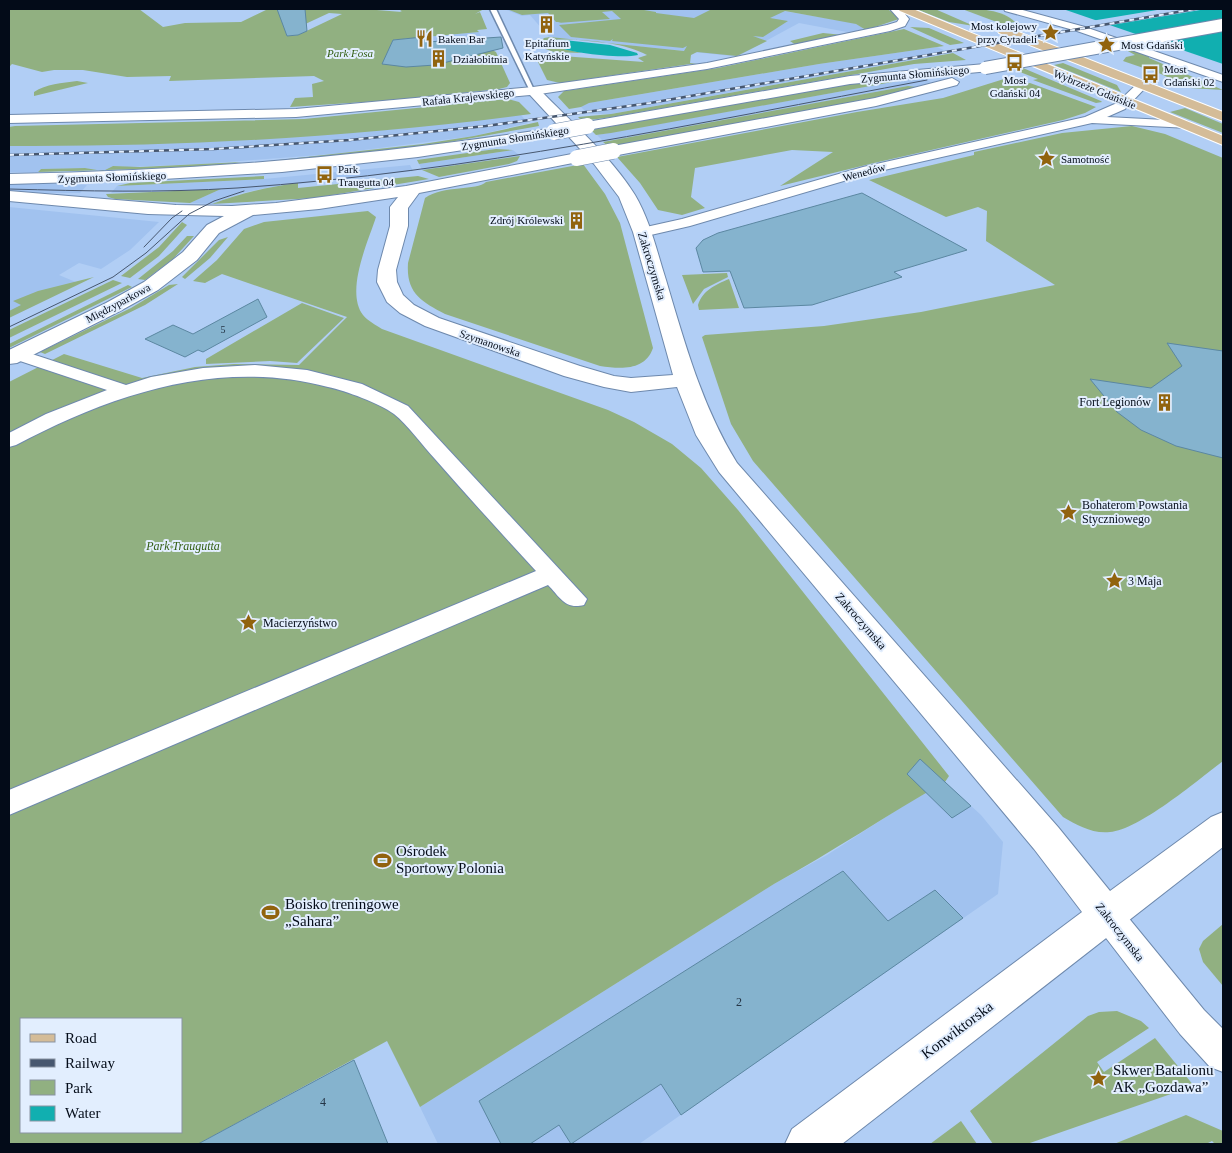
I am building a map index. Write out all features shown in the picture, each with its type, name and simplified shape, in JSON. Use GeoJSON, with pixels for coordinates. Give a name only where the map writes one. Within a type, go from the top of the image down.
{"type":"FeatureCollection","features":[{"type":"Feature","properties":{"kind":"main road","name":"Wybrzeże Gdańskie"},"geometry":{"type":"LineString","coordinates":[[904,9],[1223,141]]}},
{"type":"Feature","properties":{"kind":"main road"},"geometry":{"type":"LineString","coordinates":[[985,68],[1223,25]]}},
{"type":"Feature","properties":{"kind":"main road","name":"Wybrzeże Gdańskie"},"geometry":{"type":"LineString","coordinates":[[991,26],[1223,117]]}},
{"type":"Feature","properties":{"kind":"main road","name":"Zygmunta Słomińskiego"},"geometry":{"type":"LineString","coordinates":[[9,179],[217,173],[313,165],[495,142],[554,132],[585,134],[850,80],[985,68]]}},
{"type":"Feature","properties":{"kind":"main road","name":"Zygmunta Słomińskiego"},"geometry":{"type":"LineString","coordinates":[[9,196],[152,210],[250,210],[304,206],[366,197],[526,168],[889,99],[968,77],[985,68]]}},
{"type":"Feature","properties":{"kind":"main road","name":"Rafała Krajewskiego"},"geometry":{"type":"LineString","coordinates":[[9,119],[296,113],[532,91]]}},
{"type":"Feature","properties":{"kind":"main road","name":"Zakroczymska"},"geometry":{"type":"LineString","coordinates":[[532,91],[585,134],[623,188],[642,232],[685,380],[708,435],[728,467],[1046,838],[1107,916]]}},
{"type":"Feature","properties":{"kind":"main road"},"geometry":{"type":"LineString","coordinates":[[495,142],[528,149],[533,158],[526,168]]}},
{"type":"Feature","properties":{"kind":"main road"},"geometry":{"type":"LineString","coordinates":[[96,205],[95,196],[97,191],[123,177]]}},
{"type":"Feature","properties":{"kind":"main road"},"geometry":{"type":"LineString","coordinates":[[366,197],[399,207],[415,188]]}},
{"type":"Feature","properties":{"kind":"main road","name":"Szymanowska"},"geometry":{"type":"LineString","coordinates":[[399,207],[399,226],[387,270],[387,282],[394,298],[407,309],[432,322],[572,371],[612,382],[631,385],[685,380]]}},
{"type":"Feature","properties":{"kind":"main road","name":"Międzyparkowa"},"geometry":{"type":"LineString","coordinates":[[13,356],[113,307],[151,286],[190,256],[214,230],[250,210]]}},
{"type":"Feature","properties":{"kind":"main road"},"geometry":{"type":"LineString","coordinates":[[201,211],[214,230]]}},
{"type":"Feature","properties":{"kind":"main road","name":"Konwiktorska"},"geometry":{"type":"LineString","coordinates":[[807,1144],[1223,826]]}},
{"type":"Feature","properties":{"kind":"street","name":"Rafała Krajewskiego"},"geometry":{"type":"LineString","coordinates":[[532,91],[706,66],[890,28],[901,24],[904,19],[895,9]]}},
{"type":"Feature","properties":{"kind":"street"},"geometry":{"type":"LineString","coordinates":[[1009,9],[1081,29],[1223,79]]}},
{"type":"Feature","properties":{"kind":"street","name":"Wenedów"},"geometry":{"type":"LineString","coordinates":[[642,232],[685,223],[868,170],[1089,120],[1114,110],[1127,102],[1142,85]]}},
{"type":"Feature","properties":{"kind":"street","name":"Wenedów"},"geometry":{"type":"LineString","coordinates":[[1089,120],[1184,125]]}},
{"type":"Feature","properties":{"kind":"street"},"geometry":{"type":"LineString","coordinates":[[13,356],[119,388],[121,391]]}},
{"type":"Feature","properties":{"kind":"street"},"geometry":{"type":"LineString","coordinates":[[9,440],[50,418],[121,391],[183,377],[262,372],[316,377],[369,392],[401,410],[575,600]]}},
{"type":"Feature","properties":{"kind":"street"},"geometry":{"type":"LineString","coordinates":[[9,803],[552,574]]}},
{"type":"Feature","properties":{"kind":"street","name":"Zakroczymska"},"geometry":{"type":"LineString","coordinates":[[1107,916],[1186,1015],[1223,1054]]}},
{"type":"Feature","properties":{"kind":"lane"},"geometry":{"type":"LineString","coordinates":[[493,9],[532,91]]}},
{"type":"Feature","properties":{"kind":"shaded area"},"geometry":{"type":"Polygon","coordinates":[[[504,9],[772,9],[854,23],[864,28],[858,31],[847,32],[799,23],[740,55],[732,56],[549,37],[530,15],[522,16],[504,9]]]}},
{"type":"Feature","properties":{"kind":"shaded area"},"geometry":{"type":"Polygon","coordinates":[[[479,32],[486,48],[389,48],[393,40],[479,32]]]}},
{"type":"Feature","properties":{"kind":"shaded area"},"geometry":{"type":"Polygon","coordinates":[[[937,47],[950,53],[611,114],[588,114],[581,107],[589,103],[819,64],[937,47]]]}},
{"type":"Feature","properties":{"kind":"shaded area"},"geometry":{"type":"Polygon","coordinates":[[[919,77],[931,82],[917,87],[908,86],[604,142],[597,135],[898,81],[900,78],[919,77]]]}},
{"type":"Feature","properties":{"kind":"shaded area"},"geometry":{"type":"Polygon","coordinates":[[[511,113],[521,115],[528,123],[474,136],[332,154],[201,164],[113,166],[103,171],[85,168],[41,169],[37,173],[9,172],[9,140],[511,113]]]}},
{"type":"Feature","properties":{"kind":"shaded area"},"geometry":{"type":"Polygon","coordinates":[[[513,150],[520,156],[422,170],[419,164],[513,150]]]}},
{"type":"Feature","properties":{"kind":"shaded area"},"geometry":{"type":"Polygon","coordinates":[[[410,165],[413,171],[271,187],[242,193],[212,204],[190,203],[221,189],[111,193],[117,186],[264,179],[410,165]]]}},
{"type":"Feature","properties":{"kind":"shaded area"},"geometry":{"type":"Polygon","coordinates":[[[9,184],[87,185],[80,193],[40,193],[9,191],[9,184]]]}},
{"type":"Feature","properties":{"kind":"shaded area"},"geometry":{"type":"Polygon","coordinates":[[[9,207],[159,222],[130,250],[101,269],[79,263],[59,275],[78,283],[9,315],[9,207]]]}},
{"type":"Feature","properties":{"kind":"shaded area"},"geometry":{"type":"Polygon","coordinates":[[[945,782],[981,815],[1003,842],[998,894],[639,1144],[438,1144],[420,1107],[774,884],[827,855],[903,806],[945,782]]]}},
{"type":"Feature","properties":{"kind":"green space","name":"Park Fosa"},"geometry":{"type":"Polygon","coordinates":[[[9,9],[139,9],[163,27],[185,23],[241,22],[268,9],[364,9],[402,12],[400,11],[403,9],[484,9],[475,14],[480,12],[487,29],[477,30],[479,32],[393,40],[389,49],[488,48],[496,52],[510,83],[507,87],[499,89],[394,100],[290,107],[295,98],[313,97],[312,84],[324,81],[314,76],[169,81],[171,76],[127,77],[83,70],[42,72],[12,64],[9,67],[9,9]],[[329,13],[286,33],[287,36],[298,35],[342,14],[329,13]]]}},
{"type":"Feature","properties":{"kind":"green space"},"geometry":{"type":"Polygon","coordinates":[[[507,9],[638,9],[694,18],[712,9],[887,9],[899,16],[899,19],[866,30],[856,24],[785,11],[770,18],[788,21],[763,37],[753,36],[767,41],[737,56],[697,52],[691,55],[690,63],[697,63],[560,83],[547,80],[534,54],[644,62],[638,58],[647,55],[626,47],[606,43],[684,51],[687,46],[683,48],[612,41],[613,39],[610,41],[571,37],[559,25],[621,19],[612,11],[602,12],[610,19],[558,23],[561,22],[556,22],[548,13],[522,15],[507,9]]]}},
{"type":"Feature","properties":{"kind":"green space"},"geometry":{"type":"Polygon","coordinates":[[[916,9],[935,9],[974,26],[949,22],[916,9]]]}},
{"type":"Feature","properties":{"kind":"green space"},"geometry":{"type":"Polygon","coordinates":[[[962,9],[997,12],[1004,14],[1015,22],[1002,24],[962,9]]]}},
{"type":"Feature","properties":{"kind":"green space"},"geometry":{"type":"Polygon","coordinates":[[[910,27],[929,28],[964,43],[950,45],[910,27]]]}},
{"type":"Feature","properties":{"kind":"green space"},"geometry":{"type":"Polygon","coordinates":[[[904,29],[944,46],[819,64],[589,103],[581,107],[569,109],[558,97],[564,91],[718,68],[904,29]]]}},
{"type":"Feature","properties":{"kind":"green space"},"geometry":{"type":"Polygon","coordinates":[[[823,33],[843,35],[796,45],[790,41],[823,33]]]}},
{"type":"Feature","properties":{"kind":"green space"},"geometry":{"type":"Polygon","coordinates":[[[550,37],[577,40],[552,40],[550,44],[582,53],[554,52],[537,46],[544,38],[550,37]]]}},
{"type":"Feature","properties":{"kind":"green space"},"geometry":{"type":"Polygon","coordinates":[[[1129,49],[1149,56],[1149,58],[1223,90],[1190,88],[1161,74],[1123,61],[1126,57],[1135,55],[1126,50],[1129,49]]]}},
{"type":"Feature","properties":{"kind":"green space"},"geometry":{"type":"Polygon","coordinates":[[[953,53],[966,60],[914,64],[612,117],[582,121],[578,117],[611,114],[953,53]]]}},
{"type":"Feature","properties":{"kind":"green space"},"geometry":{"type":"Polygon","coordinates":[[[1063,63],[1117,85],[1121,92],[1054,65],[1063,63]]]}},
{"type":"Feature","properties":{"kind":"green space"},"geometry":{"type":"Polygon","coordinates":[[[1023,68],[1102,102],[1096,103],[1033,80],[1038,79],[1015,70],[1023,68]]]}},
{"type":"Feature","properties":{"kind":"green space"},"geometry":{"type":"Polygon","coordinates":[[[900,78],[898,81],[611,133],[596,135],[591,130],[844,84],[900,78]]]}},
{"type":"Feature","properties":{"kind":"green space"},"geometry":{"type":"Polygon","coordinates":[[[1004,79],[1019,85],[1030,83],[1096,107],[1085,113],[1063,120],[780,186],[833,152],[792,150],[695,168],[691,197],[705,208],[682,215],[658,210],[640,183],[617,157],[857,112],[943,98],[1004,79]]]}},
{"type":"Feature","properties":{"kind":"green space"},"geometry":{"type":"Polygon","coordinates":[[[77,81],[88,83],[34,96],[34,92],[44,87],[77,81]]]}},
{"type":"Feature","properties":{"kind":"green space"},"geometry":{"type":"Polygon","coordinates":[[[908,86],[917,87],[873,99],[609,147],[603,142],[908,86]]]}},
{"type":"Feature","properties":{"kind":"green space"},"geometry":{"type":"Polygon","coordinates":[[[508,99],[519,102],[531,114],[401,129],[270,139],[140,145],[9,146],[9,127],[15,126],[304,119],[508,99]]]}},
{"type":"Feature","properties":{"kind":"green space"},"geometry":{"type":"Polygon","coordinates":[[[1185,108],[1223,124],[1223,133],[1170,112],[1185,108]]]}},
{"type":"Feature","properties":{"kind":"green space"},"geometry":{"type":"Polygon","coordinates":[[[538,122],[539,126],[433,145],[314,159],[302,158],[251,163],[423,144],[474,136],[538,122]]]}},
{"type":"Feature","properties":{"kind":"green space"},"geometry":{"type":"Polygon","coordinates":[[[1132,126],[1165,134],[1223,158],[1223,761],[1152,814],[1122,829],[1110,832],[1097,832],[1063,817],[753,461],[731,424],[702,337],[705,335],[824,326],[921,312],[1055,285],[986,241],[987,211],[978,207],[946,217],[869,180],[974,155],[974,152],[1062,133],[1132,126]]]}},
{"type":"Feature","properties":{"kind":"green space"},"geometry":{"type":"Polygon","coordinates":[[[496,149],[513,150],[419,164],[417,160],[496,149]]]}},
{"type":"Feature","properties":{"kind":"green space"},"geometry":{"type":"Polygon","coordinates":[[[520,156],[517,161],[509,164],[439,177],[422,170],[520,156]]]}},
{"type":"Feature","properties":{"kind":"green space"},"geometry":{"type":"Polygon","coordinates":[[[242,162],[209,167],[105,170],[113,166],[140,167],[242,162]]]}},
{"type":"Feature","properties":{"kind":"green space"},"geometry":{"type":"Polygon","coordinates":[[[583,164],[605,194],[620,223],[653,348],[644,361],[638,365],[624,368],[600,366],[445,314],[422,300],[412,289],[408,273],[408,263],[425,198],[441,191],[482,185],[486,182],[583,164]]]}},
{"type":"Feature","properties":{"kind":"green space"},"geometry":{"type":"Polygon","coordinates":[[[85,168],[98,170],[38,172],[41,169],[85,168]]]}},
{"type":"Feature","properties":{"kind":"green space"},"geometry":{"type":"Polygon","coordinates":[[[264,176],[264,179],[117,186],[130,183],[264,176]]]}},
{"type":"Feature","properties":{"kind":"green space"},"geometry":{"type":"Polygon","coordinates":[[[418,176],[429,179],[314,198],[212,204],[254,191],[298,183],[298,188],[418,176]]]}},
{"type":"Feature","properties":{"kind":"green space"},"geometry":{"type":"Polygon","coordinates":[[[221,189],[190,203],[115,199],[108,197],[106,194],[221,189]]]}},
{"type":"Feature","properties":{"kind":"green space","name":"Park Traugutta"},"geometry":{"type":"Polygon","coordinates":[[[368,211],[376,217],[360,266],[356,293],[358,305],[363,315],[370,321],[382,329],[608,410],[634,422],[672,444],[701,468],[738,510],[949,776],[945,782],[774,884],[420,1107],[387,1041],[198,1144],[9,1144],[9,382],[64,354],[142,378],[195,367],[234,364],[299,365],[347,317],[222,274],[205,283],[193,281],[217,260],[244,229],[264,222],[368,211]]]}},
{"type":"Feature","properties":{"kind":"green space"},"geometry":{"type":"Polygon","coordinates":[[[182,222],[187,225],[159,256],[130,278],[121,276],[159,247],[182,222]]]}},
{"type":"Feature","properties":{"kind":"green space"},"geometry":{"type":"Polygon","coordinates":[[[187,236],[194,236],[173,259],[145,280],[138,279],[173,251],[187,236]]]}},
{"type":"Feature","properties":{"kind":"green space"},"geometry":{"type":"Polygon","coordinates":[[[228,237],[210,258],[185,279],[182,277],[219,240],[228,237]]]}},
{"type":"Feature","properties":{"kind":"green space"},"geometry":{"type":"Polygon","coordinates":[[[727,273],[728,277],[704,289],[693,304],[682,275],[727,273]]]}},
{"type":"Feature","properties":{"kind":"green space"},"geometry":{"type":"Polygon","coordinates":[[[94,277],[9,318],[9,311],[21,305],[13,301],[38,291],[94,277]]]}},
{"type":"Feature","properties":{"kind":"green space"},"geometry":{"type":"Polygon","coordinates":[[[729,279],[739,308],[699,310],[698,305],[703,295],[714,286],[729,279]]]}},
{"type":"Feature","properties":{"kind":"green space"},"geometry":{"type":"Polygon","coordinates":[[[113,280],[122,283],[9,338],[9,330],[113,280]]]}},
{"type":"Feature","properties":{"kind":"green space"},"geometry":{"type":"Polygon","coordinates":[[[178,284],[145,305],[45,354],[40,352],[131,308],[169,285],[178,284]]]}},
{"type":"Feature","properties":{"kind":"green space"},"geometry":{"type":"Polygon","coordinates":[[[128,285],[132,287],[9,348],[9,344],[128,285]]]}},
{"type":"Feature","properties":{"kind":"green space"},"geometry":{"type":"Polygon","coordinates":[[[302,303],[344,318],[297,363],[270,361],[206,364],[206,359],[302,303]]]}},
{"type":"Feature","properties":{"kind":"green space"},"geometry":{"type":"Polygon","coordinates":[[[1223,924],[1223,986],[1203,962],[1199,949],[1203,941],[1223,924]]]}},
{"type":"Feature","properties":{"kind":"green space","name":"Skwer Batalionu AK „Gozdawa”"},"geometry":{"type":"Polygon","coordinates":[[[1117,1011],[1141,1021],[1149,1028],[1097,1062],[1104,1072],[1155,1038],[1194,1086],[1027,1144],[993,1144],[970,1111],[1088,1016],[1099,1012],[1117,1011]]]}},
{"type":"Feature","properties":{"kind":"green space"},"geometry":{"type":"Polygon","coordinates":[[[1186,1115],[1223,1131],[1223,1144],[1215,1144],[1212,1141],[1206,1144],[1114,1144],[1186,1115]]]}},
{"type":"Feature","properties":{"kind":"green space"},"geometry":{"type":"Polygon","coordinates":[[[961,1121],[977,1144],[930,1144],[961,1121]]]}},
{"type":"Feature","properties":{"kind":"water"},"geometry":{"type":"Polygon","coordinates":[[[1063,9],[1223,9],[1223,64],[1063,9]]]}},
{"type":"Feature","properties":{"kind":"water"},"geometry":{"type":"Polygon","coordinates":[[[564,40],[610,45],[637,53],[638,55],[593,54],[568,50],[551,44],[564,40]]]}},
{"type":"Feature","properties":{"kind":"pier"},"geometry":{"type":"Polygon","coordinates":[[[1163,9],[1206,9],[1106,26],[1091,21],[1163,9]]]}},
{"type":"Feature","properties":{"kind":"building"},"geometry":{"type":"Polygon","coordinates":[[[277,9],[305,9],[307,31],[298,35],[287,36],[277,9]]]}},
{"type":"Feature","properties":{"kind":"building"},"geometry":{"type":"Polygon","coordinates":[[[423,37],[427,42],[501,37],[503,48],[435,65],[406,67],[382,64],[393,40],[423,37]]]}},
{"type":"Feature","properties":{"kind":"building"},"geometry":{"type":"Polygon","coordinates":[[[862,193],[967,250],[894,272],[902,277],[812,305],[744,308],[730,271],[703,272],[696,248],[703,240],[718,233],[862,193]]]}},
{"type":"Feature","properties":{"kind":"building"},"geometry":{"type":"Polygon","coordinates":[[[258,299],[267,317],[203,352],[198,350],[185,357],[145,339],[173,325],[193,334],[258,299]]]}},
{"type":"Feature","properties":{"kind":"building","name":"Fort Legionów"},"geometry":{"type":"Polygon","coordinates":[[[1167,343],[1223,351],[1223,458],[1176,446],[1141,430],[1117,412],[1090,379],[1151,388],[1182,366],[1167,343]]]}},
{"type":"Feature","properties":{"kind":"building"},"geometry":{"type":"Polygon","coordinates":[[[920,759],[971,806],[952,818],[907,774],[920,759]]]}},
{"type":"Feature","properties":{"kind":"building"},"geometry":{"type":"Polygon","coordinates":[[[843,871],[888,921],[935,890],[963,918],[681,1115],[661,1084],[571,1144],[559,1125],[530,1144],[501,1144],[479,1101],[843,871]]]}},
{"type":"Feature","properties":{"kind":"building"},"geometry":{"type":"Polygon","coordinates":[[[354,1060],[388,1144],[198,1144],[354,1060]]]}},
{"type":"Feature","properties":{"kind":"tram line"},"geometry":{"type":"LineString","coordinates":[[983,68],[1223,24]]}},
{"type":"Feature","properties":{"kind":"tram line"},"geometry":{"type":"LineString","coordinates":[[9,189],[180,191],[324,181],[497,158],[584,144],[927,80]]}},
{"type":"Feature","properties":{"kind":"tram line"},"geometry":{"type":"LineString","coordinates":[[9,327],[113,277],[146,253],[189,214],[214,201],[244,191]]}},
{"type":"Feature","properties":{"kind":"tram line"},"geometry":{"type":"LineString","coordinates":[[144,247],[172,218],[182,211]]}},
{"type":"Feature","properties":{"kind":"railway"},"geometry":{"type":"LineString","coordinates":[[9,155],[214,149],[350,140],[486,126],[650,103],[1195,9]]}},
{"type":"Feature","properties":{"kind":"place","name":"Epitafium Katyńskie"},"geometry":{"type":"Point","coordinates":[547,25]}},
{"type":"Feature","properties":{"kind":"place","name":"Most kolejowy przy Cytadeli"},"geometry":{"type":"Point","coordinates":[1051,32]}},
{"type":"Feature","properties":{"kind":"place","name":"Baken Bar"},"geometry":{"type":"Point","coordinates":[424,39]}},
{"type":"Feature","properties":{"kind":"place","name":"Most Gdański"},"geometry":{"type":"Point","coordinates":[1107,45]}},
{"type":"Feature","properties":{"kind":"place","name":"Działobitnia"},"geometry":{"type":"Point","coordinates":[439,59]}},
{"type":"Feature","properties":{"kind":"place","name":"Most Gdański 04"},"geometry":{"type":"Point","coordinates":[1015,62]}},
{"type":"Feature","properties":{"kind":"place","name":"Most Gdański 02"},"geometry":{"type":"Point","coordinates":[1150,75]}},
{"type":"Feature","properties":{"kind":"place","name":"Samotność"},"geometry":{"type":"Point","coordinates":[1047,159]}},
{"type":"Feature","properties":{"kind":"place","name":"Park Traugutta 04"},"geometry":{"type":"Point","coordinates":[324,175]}},
{"type":"Feature","properties":{"kind":"place","name":"Zdrój Królewski"},"geometry":{"type":"Point","coordinates":[577,220]}},
{"type":"Feature","properties":{"kind":"place","name":"Fort Legionów"},"geometry":{"type":"Point","coordinates":[1165,402]}},
{"type":"Feature","properties":{"kind":"place","name":"Bohaterom Powstania Styczniowego"},"geometry":{"type":"Point","coordinates":[1068,512]}},
{"type":"Feature","properties":{"kind":"place","name":"3 Maja"},"geometry":{"type":"Point","coordinates":[1114,581]}},
{"type":"Feature","properties":{"kind":"place","name":"Macierzyństwo"},"geometry":{"type":"Point","coordinates":[249,623]}},
{"type":"Feature","properties":{"kind":"place","name":"Ośrodek Sportowy Polonia"},"geometry":{"type":"Point","coordinates":[382,860]}},
{"type":"Feature","properties":{"kind":"place","name":"Boisko treningowe „Sahara”"},"geometry":{"type":"Point","coordinates":[271,913]}},
{"type":"Feature","properties":{"kind":"place","name":"Skwer Batalionu AK „Gozdawa”"},"geometry":{"type":"Point","coordinates":[1099,1079]}}]}
